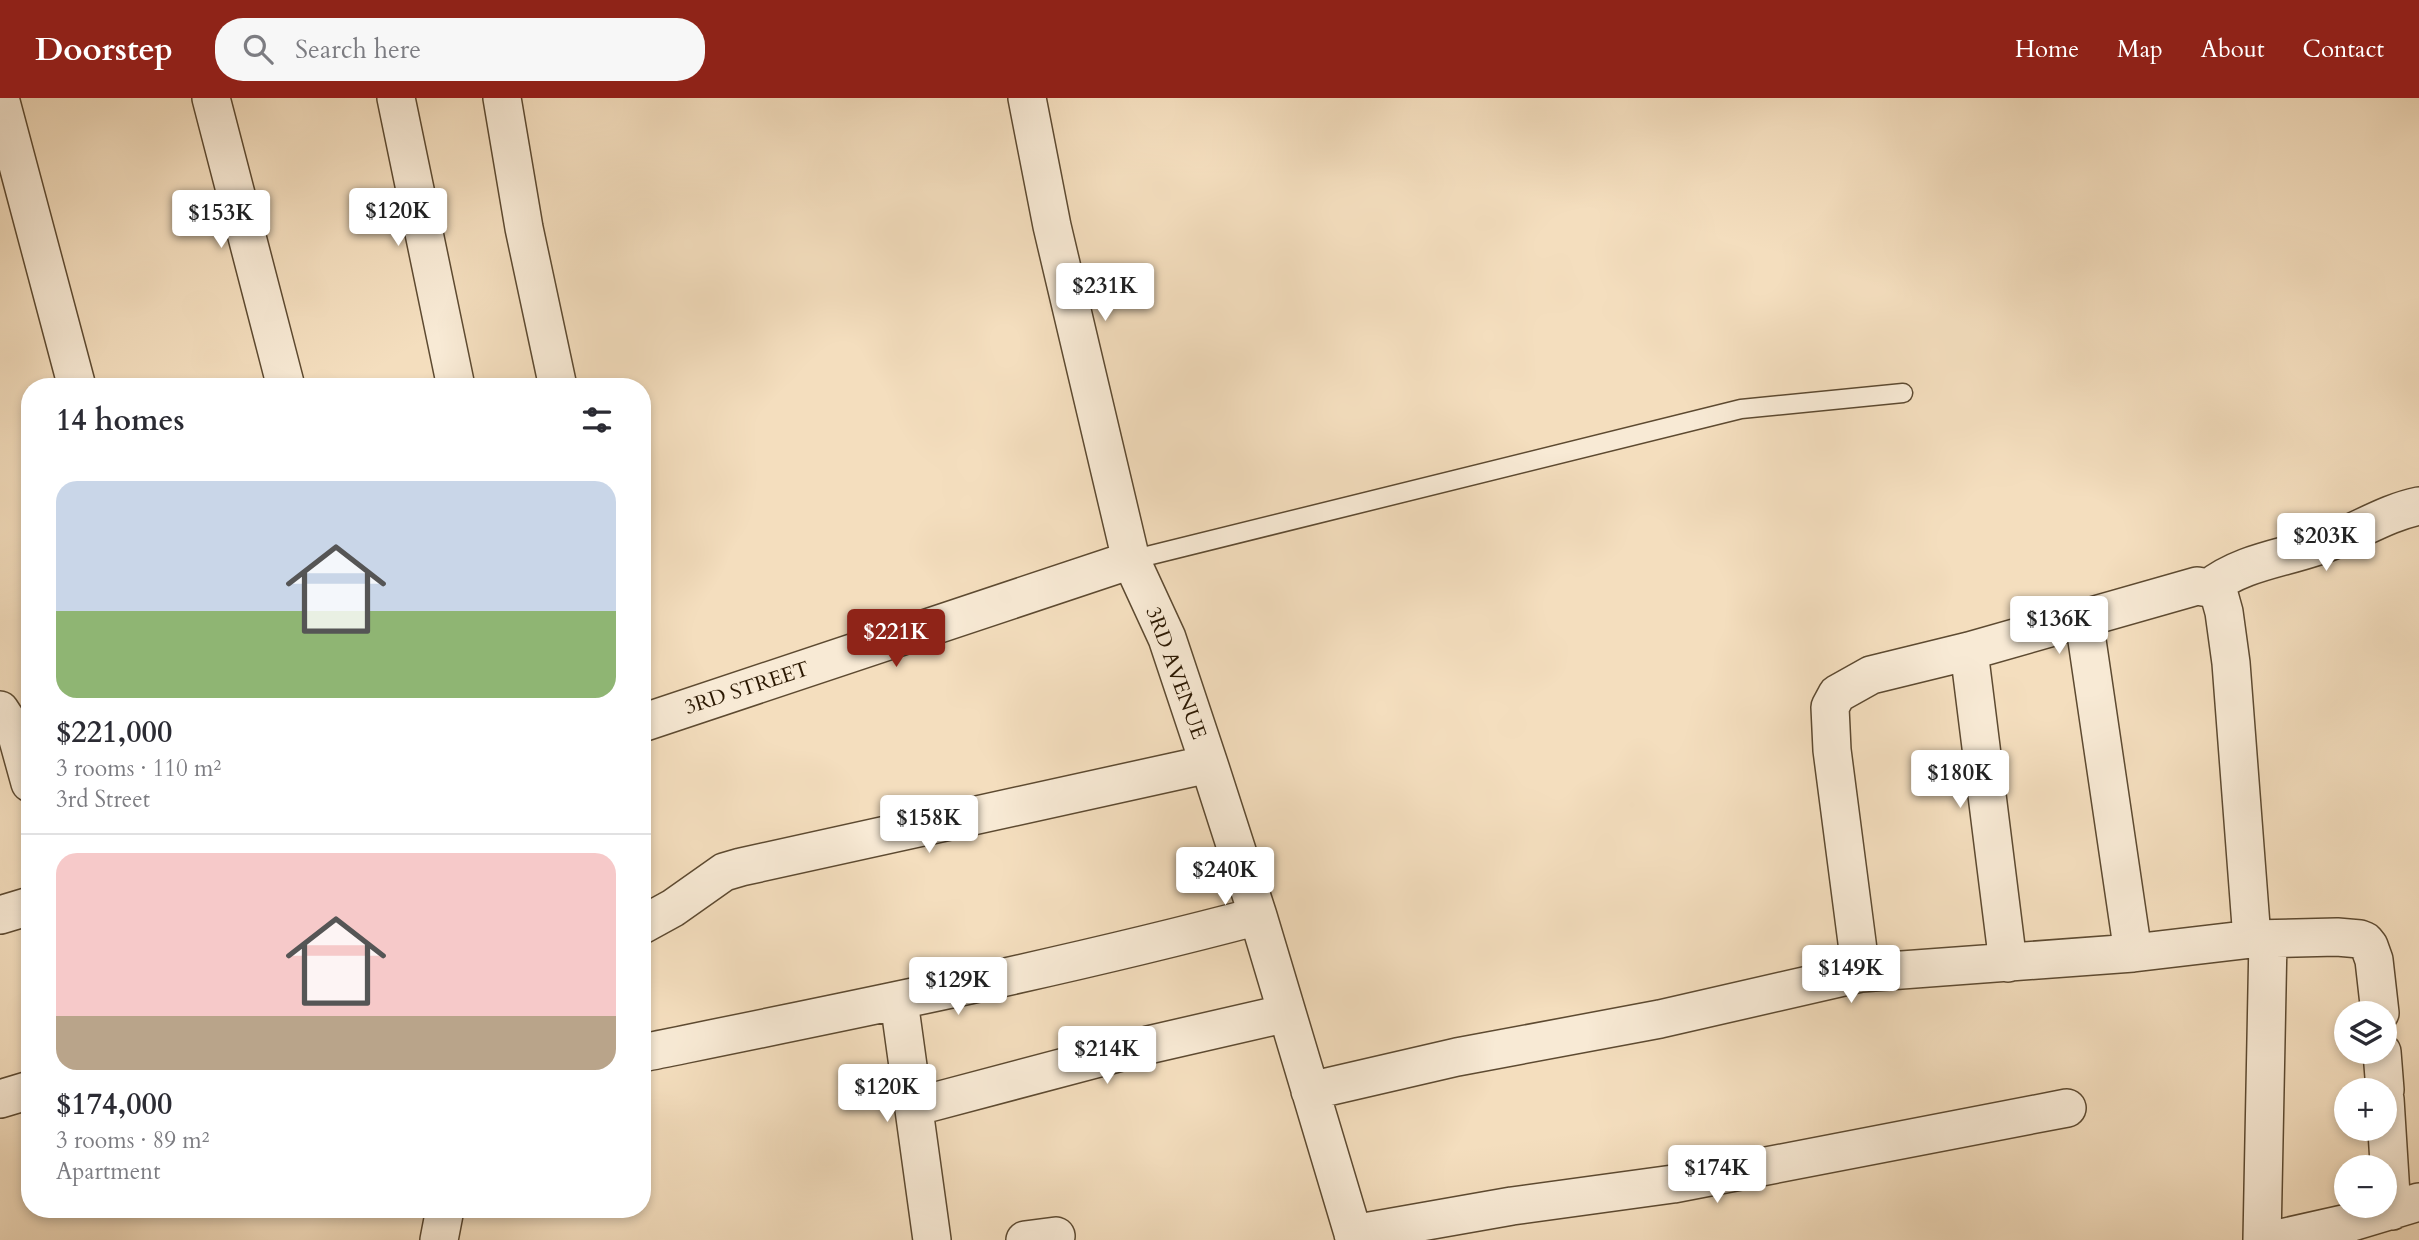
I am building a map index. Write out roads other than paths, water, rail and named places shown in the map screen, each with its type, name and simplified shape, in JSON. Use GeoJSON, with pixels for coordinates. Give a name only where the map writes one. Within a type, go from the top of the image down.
{"type":"FeatureCollection","features":[{"type":"Feature","properties":{"kind":"street"},"geometry":{"type":"LineString","coordinates":[[0,98],[75,378]]}},
{"type":"Feature","properties":{"kind":"street"},"geometry":{"type":"LineString","coordinates":[[211,98],[284,378]]}},
{"type":"Feature","properties":{"kind":"street"},"geometry":{"type":"LineString","coordinates":[[396,98],[454,378]]}},
{"type":"Feature","properties":{"kind":"street"},"geometry":{"type":"LineString","coordinates":[[502,98],[524,228],[556,378]]}},
{"type":"Feature","properties":{"kind":"street","name":"3RD AVENUE"},"geometry":{"type":"LineString","coordinates":[[1027,98],[1052,226],[1131,560],[1167,638],[1209,764],[1258,916],[1354,1237]]}},
{"type":"Feature","properties":{"kind":"street"},"geometry":{"type":"LineString","coordinates":[[2209,588],[2225,575],[2253,563],[2333,541],[2419,506]]}},
{"type":"Feature","properties":{"kind":"street","name":"3RD STREET"},"geometry":{"type":"LineString","coordinates":[[651,720],[1131,560]]}},
{"type":"Feature","properties":{"kind":"street"},"geometry":{"type":"LineString","coordinates":[[1861,973],[1832,750],[1830,707],[1837,694],[1871,675],[2084,620],[2197,586],[2209,588],[2219,594],[2231,663],[2260,939],[2262,1240]]}},
{"type":"Feature","properties":{"kind":"street"},"geometry":{"type":"LineString","coordinates":[[2084,620],[2133,953]]}},
{"type":"Feature","properties":{"kind":"street"},"geometry":{"type":"LineString","coordinates":[[1969,651],[2008,963]]}},
{"type":"Feature","properties":{"kind":"street"},"geometry":{"type":"LineString","coordinates":[[0,710],[17,736],[21,750]]}},
{"type":"Feature","properties":{"kind":"street"},"geometry":{"type":"LineString","coordinates":[[651,920],[724,872],[741,867],[1209,764]]}},
{"type":"Feature","properties":{"kind":"street"},"geometry":{"type":"LineString","coordinates":[[0,915],[21,909]]}},
{"type":"Feature","properties":{"kind":"street"},"geometry":{"type":"LineString","coordinates":[[651,1051],[1127,951],[1258,916]]}},
{"type":"Feature","properties":{"kind":"street"},"geometry":{"type":"LineString","coordinates":[[1310,1091],[1457,1057],[1660,1019],[1861,973],[2133,953],[2260,939],[2337,937],[2365,941],[2374,960],[2379,1001]]}},
{"type":"Feature","properties":{"kind":"street"},"geometry":{"type":"LineString","coordinates":[[899,1001],[932,1240]]}},
{"type":"Feature","properties":{"kind":"street"},"geometry":{"type":"LineString","coordinates":[[914,1107],[1148,1045],[1287,1013]]}},
{"type":"Feature","properties":{"kind":"street"},"geometry":{"type":"LineString","coordinates":[[0,1099],[21,1093]]}},
{"type":"Feature","properties":{"kind":"street"},"geometry":{"type":"LineString","coordinates":[[1354,1237],[1512,1206],[1674,1184],[2067,1108]]}},
{"type":"Feature","properties":{"kind":"street"},"geometry":{"type":"LineString","coordinates":[[439,1240],[443,1218]]}},
{"type":"Feature","properties":{"kind":"street"},"geometry":{"type":"LineString","coordinates":[[2272,1240],[2389,1218]]}},
{"type":"Feature","properties":{"kind":"lane"},"geometry":{"type":"LineString","coordinates":[[1131,560],[1741,409],[1903,393]]}}]}
